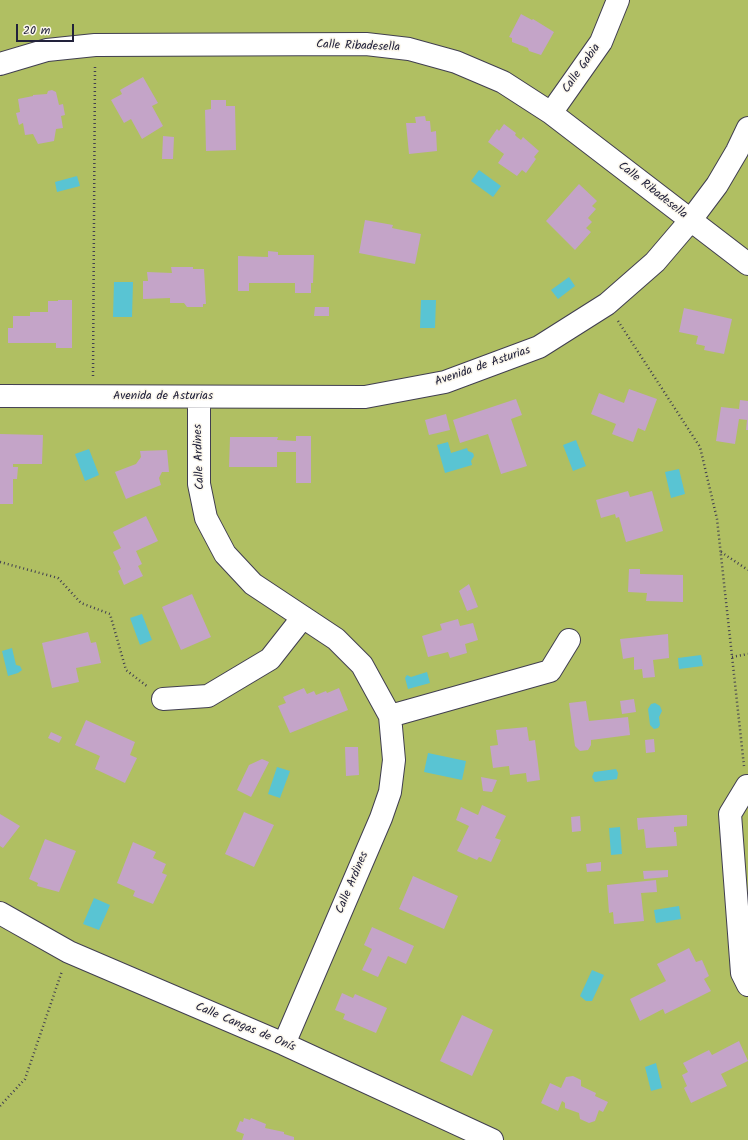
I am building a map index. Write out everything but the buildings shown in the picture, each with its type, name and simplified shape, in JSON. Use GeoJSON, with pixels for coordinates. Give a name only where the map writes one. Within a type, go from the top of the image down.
{"type":"FeatureCollection","features":[{"type":"Feature","properties":{"kind":"street","name":"Calle Gabia"},"geometry":{"type":"LineString","coordinates":[[551,113],[601,42],[618,0]]}},
{"type":"Feature","properties":{"kind":"street","name":"Calle Ribadesella"},"geometry":{"type":"LineString","coordinates":[[0,64],[47,50],[95,45],[366,44],[408,49],[456,62],[503,82],[551,113],[748,264]]}},
{"type":"Feature","properties":{"kind":"street","name":"Avenida de Asturias"},"geometry":{"type":"LineString","coordinates":[[0,396],[366,397],[445,382],[539,347],[607,304],[655,262],[690,221],[717,185],[737,151],[748,128]]}},
{"type":"Feature","properties":{"kind":"street","name":"Calle Ardines"},"geometry":{"type":"LineString","coordinates":[[199,397],[199,484],[206,518],[225,554],[253,584],[336,639],[362,665],[390,716],[394,760],[390,792],[381,818],[284,1044]]}},
{"type":"Feature","properties":{"kind":"street"},"geometry":{"type":"LineString","coordinates":[[163,699],[208,696],[270,659],[303,617]]}},
{"type":"Feature","properties":{"kind":"street"},"geometry":{"type":"LineString","coordinates":[[390,716],[550,671],[569,640]]}},
{"type":"Feature","properties":{"kind":"street"},"geometry":{"type":"LineString","coordinates":[[747,786],[730,814],[742,973],[748,985]]}},
{"type":"Feature","properties":{"kind":"street","name":"Calle Cangas de Onís"},"geometry":{"type":"LineString","coordinates":[[0,913],[69,952],[284,1044],[492,1140]]}},
{"type":"Feature","properties":{"kind":"path"},"geometry":{"type":"LineString","coordinates":[[93,396],[95,45]]}},
{"type":"Feature","properties":{"kind":"path"},"geometry":{"type":"LineString","coordinates":[[607,304],[700,447],[717,519],[747,786]]}},
{"type":"Feature","properties":{"kind":"path"},"geometry":{"type":"LineString","coordinates":[[721,552],[748,570]]}},
{"type":"Feature","properties":{"kind":"path"},"geometry":{"type":"LineString","coordinates":[[0,562],[58,578],[81,603],[110,614],[126,670],[163,699]]}},
{"type":"Feature","properties":{"kind":"path"},"geometry":{"type":"LineString","coordinates":[[732,657],[748,654]]}},
{"type":"Feature","properties":{"kind":"path"},"geometry":{"type":"LineString","coordinates":[[0,1106],[25,1079],[69,952]]}},
{"type":"Feature","properties":{"kind":"green space"},"geometry":{"type":"Polygon","coordinates":[[[0,0],[748,0],[748,1140],[0,1140],[0,0]]]}},
{"type":"Feature","properties":{"kind":"water"},"geometry":{"type":"Polygon","coordinates":[[[479,170],[501,186],[493,197],[471,181],[479,170]]]}},
{"type":"Feature","properties":{"kind":"water"},"geometry":{"type":"Polygon","coordinates":[[[77,176],[80,186],[57,192],[55,182],[77,176]]]}},
{"type":"Feature","properties":{"kind":"water"},"geometry":{"type":"Polygon","coordinates":[[[569,277],[575,286],[558,299],[551,290],[569,277]]]}},
{"type":"Feature","properties":{"kind":"water"},"geometry":{"type":"Polygon","coordinates":[[[114,282],[133,282],[132,317],[113,317],[114,282]]]}},
{"type":"Feature","properties":{"kind":"water"},"geometry":{"type":"Polygon","coordinates":[[[421,300],[436,300],[435,328],[420,328],[421,300]]]}},
{"type":"Feature","properties":{"kind":"water"},"geometry":{"type":"Polygon","coordinates":[[[576,440],[586,466],[573,471],[563,445],[576,440]]]}},
{"type":"Feature","properties":{"kind":"water"},"geometry":{"type":"Polygon","coordinates":[[[448,442],[451,453],[467,448],[468,451],[473,453],[474,456],[471,461],[472,465],[445,473],[437,445],[448,442]]]}},
{"type":"Feature","properties":{"kind":"water"},"geometry":{"type":"Polygon","coordinates":[[[89,449],[99,475],[85,481],[75,454],[89,449]]]}},
{"type":"Feature","properties":{"kind":"water"},"geometry":{"type":"Polygon","coordinates":[[[679,469],[685,494],[671,498],[665,472],[679,469]]]}},
{"type":"Feature","properties":{"kind":"water"},"geometry":{"type":"Polygon","coordinates":[[[142,614],[152,640],[140,645],[130,618],[142,614]]]}},
{"type":"Feature","properties":{"kind":"water"},"geometry":{"type":"Polygon","coordinates":[[[12,648],[16,665],[20,666],[22,670],[8,676],[2,651],[12,648]]]}},
{"type":"Feature","properties":{"kind":"water"},"geometry":{"type":"Polygon","coordinates":[[[701,655],[703,666],[679,669],[678,658],[701,655]]]}},
{"type":"Feature","properties":{"kind":"water"},"geometry":{"type":"Polygon","coordinates":[[[427,672],[430,683],[408,689],[405,678],[407,675],[411,677],[427,672]]]}},
{"type":"Feature","properties":{"kind":"water"},"geometry":{"type":"Polygon","coordinates":[[[655,703],[660,706],[662,711],[659,717],[660,725],[658,728],[654,729],[650,725],[648,709],[651,704],[655,703]]]}},
{"type":"Feature","properties":{"kind":"water"},"geometry":{"type":"Polygon","coordinates":[[[428,753],[466,761],[462,780],[424,772],[428,753]]]}},
{"type":"Feature","properties":{"kind":"water"},"geometry":{"type":"Polygon","coordinates":[[[277,767],[290,771],[280,798],[268,794],[277,767]]]}},
{"type":"Feature","properties":{"kind":"water"},"geometry":{"type":"Polygon","coordinates":[[[616,769],[618,773],[617,779],[595,782],[592,777],[594,772],[616,769]]]}},
{"type":"Feature","properties":{"kind":"water"},"geometry":{"type":"Polygon","coordinates":[[[620,827],[622,854],[611,855],[609,828],[620,827]]]}},
{"type":"Feature","properties":{"kind":"water"},"geometry":{"type":"Polygon","coordinates":[[[94,898],[110,905],[99,930],[83,924],[94,898]]]}},
{"type":"Feature","properties":{"kind":"water"},"geometry":{"type":"Polygon","coordinates":[[[679,906],[681,919],[656,923],[654,910],[679,906]]]}},
{"type":"Feature","properties":{"kind":"water"},"geometry":{"type":"Polygon","coordinates":[[[592,970],[604,975],[592,1001],[586,1001],[580,996],[592,970]]]}},
{"type":"Feature","properties":{"kind":"water"},"geometry":{"type":"Polygon","coordinates":[[[656,1063],[662,1088],[651,1091],[645,1067],[656,1063]]]}}]}
